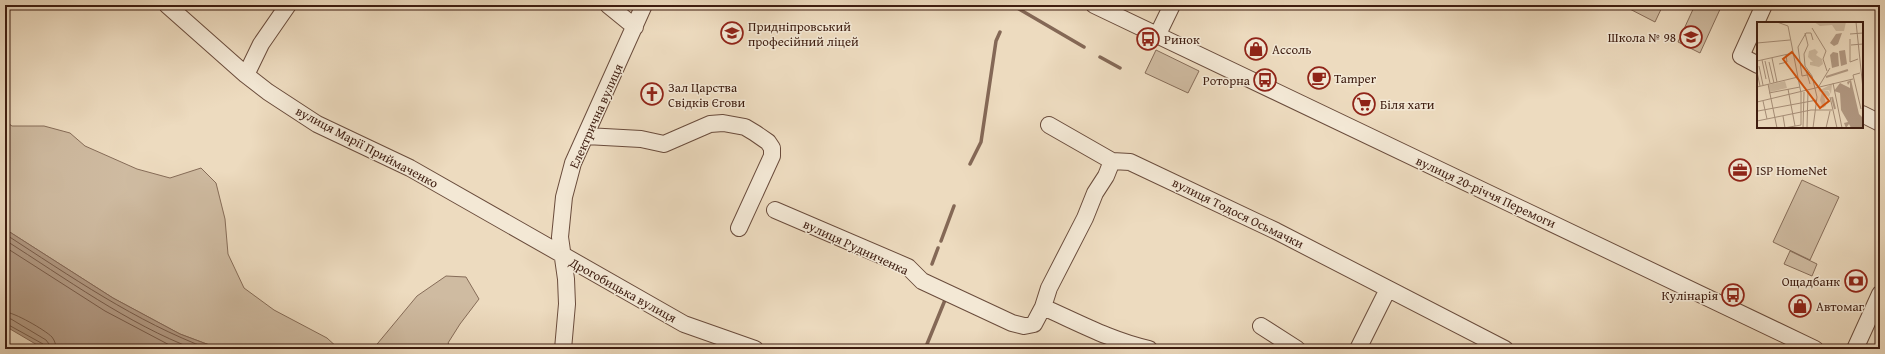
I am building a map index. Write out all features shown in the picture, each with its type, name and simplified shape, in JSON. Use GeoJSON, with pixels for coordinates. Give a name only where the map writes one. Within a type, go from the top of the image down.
{"type":"FeatureCollection","features":[{"type":"Feature","properties":{"kind":"street","name":"вулиця Марії Приймаченко"},"geometry":{"type":"LineString","coordinates":[[167,5],[246,75],[268,92],[317,124],[410,168],[562,256]]}},
{"type":"Feature","properties":{"kind":"street"},"geometry":{"type":"LineString","coordinates":[[246,75],[261,44],[288,5]]}},
{"type":"Feature","properties":{"kind":"street"},"geometry":{"type":"LineString","coordinates":[[608,5],[635,26]]}},
{"type":"Feature","properties":{"kind":"street","name":"Електрична вулиця"},"geometry":{"type":"LineString","coordinates":[[563,349],[567,304],[566,279],[560,237],[564,197],[573,164],[644,5]]}},
{"type":"Feature","properties":{"kind":"street","name":"вулиця 20-річчя Перемоги"},"geometry":{"type":"LineString","coordinates":[[1094,5],[1815,349]]}},
{"type":"Feature","properties":{"kind":"street"},"geometry":{"type":"LineString","coordinates":[[1157,36],[1172,5]]}},
{"type":"Feature","properties":{"kind":"street"},"geometry":{"type":"LineString","coordinates":[[1757,64],[1741,56],[1764,5]]}},
{"type":"Feature","properties":{"kind":"street"},"geometry":{"type":"LineString","coordinates":[[1863,114],[1880,123]]}},
{"type":"Feature","properties":{"kind":"street"},"geometry":{"type":"LineString","coordinates":[[586,136],[641,139],[664,144],[710,124],[724,123],[745,128],[755,133],[768,142],[772,148],[772,156],[739,228]]}},
{"type":"Feature","properties":{"kind":"street"},"geometry":{"type":"LineString","coordinates":[[1049,126],[1112,161],[1106,176],[1095,193],[1085,218],[1049,288],[1043,307],[1096,331],[1135,346],[1149,349]]}},
{"type":"Feature","properties":{"kind":"street","name":"вулиця Тодося Осьмачки"},"geometry":{"type":"LineString","coordinates":[[1112,161],[1130,162],[1147,168],[1505,349]]}},
{"type":"Feature","properties":{"kind":"street","name":"вулиця Рудниченка"},"geometry":{"type":"LineString","coordinates":[[775,210],[908,267],[922,280],[1012,323],[1024,326],[1034,324],[1043,307]]}},
{"type":"Feature","properties":{"kind":"street","name":"Дрогобицька вулиця"},"geometry":{"type":"LineString","coordinates":[[562,256],[684,324],[755,349]]}},
{"type":"Feature","properties":{"kind":"street"},"geometry":{"type":"LineString","coordinates":[[1358,349],[1388,289]]}},
{"type":"Feature","properties":{"kind":"street"},"geometry":{"type":"LineString","coordinates":[[1855,349],[1880,294]]}},
{"type":"Feature","properties":{"kind":"street"},"geometry":{"type":"LineString","coordinates":[[1261,326],[1297,349]]}},
{"type":"Feature","properties":{"kind":"shaded area"},"geometry":{"type":"Polygon","coordinates":[[[1622,5],[1663,5],[1655,22],[1622,5]]]}},
{"type":"Feature","properties":{"kind":"shaded area"},"geometry":{"type":"Polygon","coordinates":[[[1695,5],[1722,5],[1700,53],[1678,42],[1695,5]]]}},
{"type":"Feature","properties":{"kind":"shaded area"},"geometry":{"type":"Polygon","coordinates":[[[1156,50],[1199,71],[1188,93],[1145,73],[1156,50]]]}},
{"type":"Feature","properties":{"kind":"shaded area"},"geometry":{"type":"Polygon","coordinates":[[[5,121],[12,126],[44,126],[70,133],[85,146],[137,169],[170,178],[201,168],[216,183],[225,219],[228,254],[244,288],[274,310],[327,338],[339,349],[220,349],[180,334],[113,298],[5,229],[5,121]]]}},
{"type":"Feature","properties":{"kind":"shaded area"},"geometry":{"type":"Polygon","coordinates":[[[1802,180],[1839,197],[1810,260],[1773,242],[1802,180]]]}},
{"type":"Feature","properties":{"kind":"shaded area"},"geometry":{"type":"Polygon","coordinates":[[[1790,251],[1817,264],[1812,276],[1784,264],[1790,251]]]}},
{"type":"Feature","properties":{"kind":"shaded area"},"geometry":{"type":"Polygon","coordinates":[[[446,276],[466,277],[479,299],[448,343],[452,349],[373,349],[417,296],[446,276]]]}},
{"type":"Feature","properties":{"kind":"water"},"geometry":{"type":"Polygon","coordinates":[[[5,229],[113,298],[180,334],[220,349],[44,349],[5,326],[5,229]]]}},
{"type":"Feature","properties":{"kind":"waterway"},"geometry":{"type":"LineString","coordinates":[[1012,5],[1084,47]]}},
{"type":"Feature","properties":{"kind":"waterway"},"geometry":{"type":"LineString","coordinates":[[1017,8],[1026,5]]}},
{"type":"Feature","properties":{"kind":"waterway"},"geometry":{"type":"LineString","coordinates":[[970,164],[981,142],[996,41],[1000,32]]}},
{"type":"Feature","properties":{"kind":"waterway"},"geometry":{"type":"LineString","coordinates":[[1100,57],[1120,68]]}},
{"type":"Feature","properties":{"kind":"waterway"},"geometry":{"type":"LineString","coordinates":[[941,241],[954,206]]}},
{"type":"Feature","properties":{"kind":"waterway"},"geometry":{"type":"LineString","coordinates":[[932,264],[938,248]]}},
{"type":"Feature","properties":{"kind":"waterway"},"geometry":{"type":"LineString","coordinates":[[925,349],[945,300]]}},
{"type":"Feature","properties":{"kind":"place","name":"Придніпровський професійний ліцей"},"geometry":{"type":"Point","coordinates":[732,33]}},
{"type":"Feature","properties":{"kind":"place","name":"Школа № 98"},"geometry":{"type":"Point","coordinates":[1691,37]}},
{"type":"Feature","properties":{"kind":"place","name":"Ринок"},"geometry":{"type":"Point","coordinates":[1148,39]}},
{"type":"Feature","properties":{"kind":"place","name":"Ассоль"},"geometry":{"type":"Point","coordinates":[1256,49]}},
{"type":"Feature","properties":{"kind":"place","name":"Tamper"},"geometry":{"type":"Point","coordinates":[1319,78]}},
{"type":"Feature","properties":{"kind":"place","name":"Роторна"},"geometry":{"type":"Point","coordinates":[1265,80]}},
{"type":"Feature","properties":{"kind":"place","name":"Зал Царства Свідків Єгови"},"geometry":{"type":"Point","coordinates":[652,94]}},
{"type":"Feature","properties":{"kind":"place","name":"Біля хати"},"geometry":{"type":"Point","coordinates":[1364,104]}},
{"type":"Feature","properties":{"kind":"place","name":"ISP HomeNet"},"geometry":{"type":"Point","coordinates":[1740,170]}},
{"type":"Feature","properties":{"kind":"place","name":"Ощадбанк"},"geometry":{"type":"Point","coordinates":[1856,281]}},
{"type":"Feature","properties":{"kind":"place","name":"Кулінарія"},"geometry":{"type":"Point","coordinates":[1733,295]}},
{"type":"Feature","properties":{"kind":"place","name":"Автомаг"},"geometry":{"type":"Point","coordinates":[1800,306]}}]}
